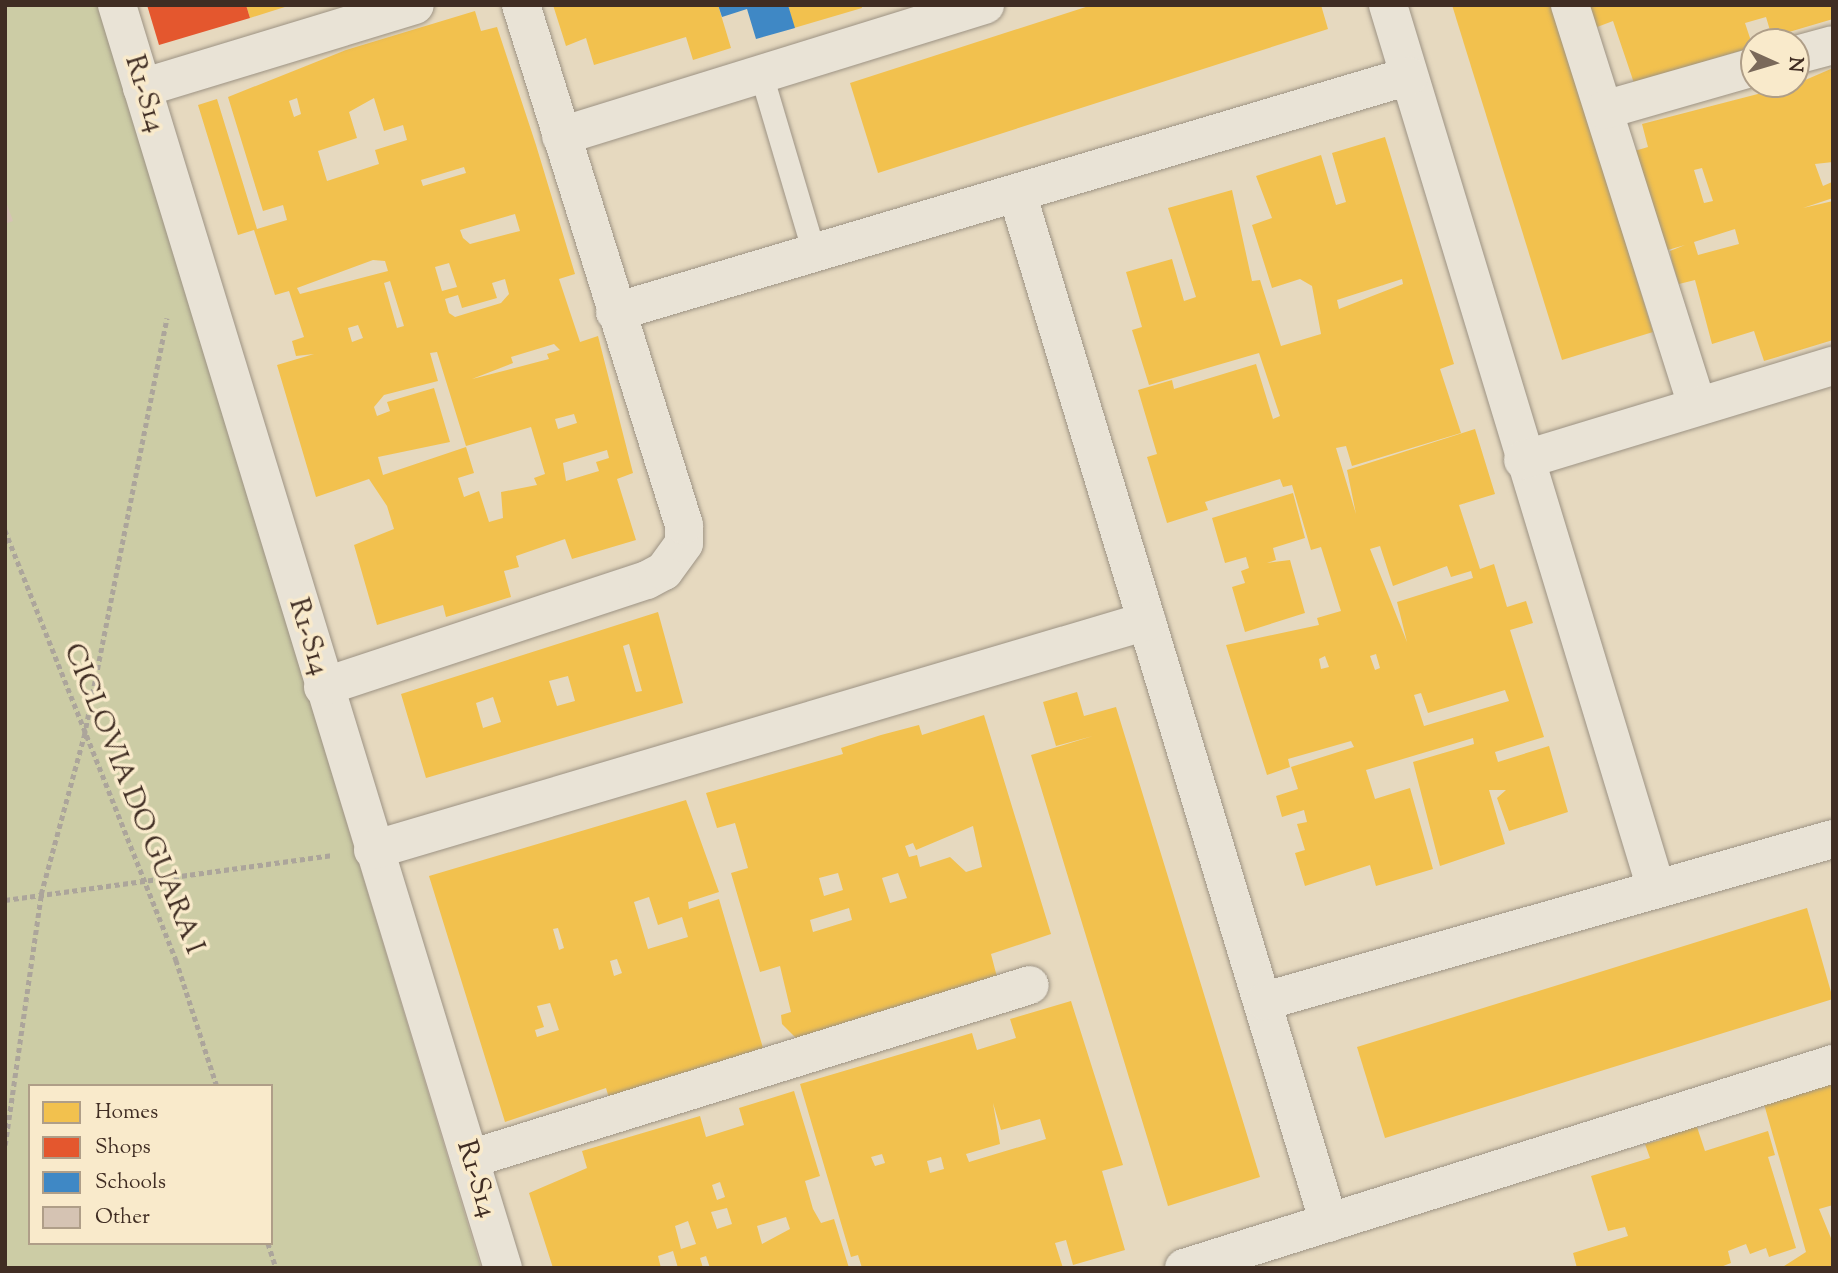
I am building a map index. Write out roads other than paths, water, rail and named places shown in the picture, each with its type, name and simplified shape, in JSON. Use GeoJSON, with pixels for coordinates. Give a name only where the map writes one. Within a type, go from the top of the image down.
{"type":"FeatureCollection","features":[{"type":"Feature","properties":{"kind":"street","name":"R1-S14"},"geometry":{"type":"LineString","coordinates":[[117,5],[323,687],[503,1268]]}},
{"type":"Feature","properties":{"kind":"street"},"geometry":{"type":"LineString","coordinates":[[142,88],[415,5]]}},
{"type":"Feature","properties":{"kind":"street"},"geometry":{"type":"LineString","coordinates":[[323,687],[647,580],[677,557],[684,525],[615,312],[521,5]]}},
{"type":"Feature","properties":{"kind":"street"},"geometry":{"type":"LineString","coordinates":[[561,136],[985,5]]}},
{"type":"Feature","properties":{"kind":"street"},"geometry":{"type":"LineString","coordinates":[[1388,5],[1522,460],[1656,888]]}},
{"type":"Feature","properties":{"kind":"street"},"geometry":{"type":"LineString","coordinates":[[1570,5],[1697,406]]}},
{"type":"Feature","properties":{"kind":"street"},"geometry":{"type":"LineString","coordinates":[[1810,51],[1833,45]]}},
{"type":"Feature","properties":{"kind":"street"},"geometry":{"type":"LineString","coordinates":[[1604,110],[1740,71]]}},
{"type":"Feature","properties":{"kind":"street"},"geometry":{"type":"LineString","coordinates":[[615,312],[1409,76]]}},
{"type":"Feature","properties":{"kind":"street"},"geometry":{"type":"LineString","coordinates":[[1017,193],[1265,1001],[1329,1223]]}},
{"type":"Feature","properties":{"kind":"street"},"geometry":{"type":"LineString","coordinates":[[1522,460],[1833,366]]}},
{"type":"Feature","properties":{"kind":"street"},"geometry":{"type":"LineString","coordinates":[[373,850],[1147,621]]}},
{"type":"Feature","properties":{"kind":"street"},"geometry":{"type":"LineString","coordinates":[[1265,1001],[1833,839]]}},
{"type":"Feature","properties":{"kind":"street"},"geometry":{"type":"LineString","coordinates":[[470,1159],[1030,985]]}},
{"type":"Feature","properties":{"kind":"street"},"geometry":{"type":"LineString","coordinates":[[1184,1268],[1833,1065]]}},
{"type":"Feature","properties":{"kind":"lane"},"geometry":{"type":"LineString","coordinates":[[761,74],[814,253]]}}]}
